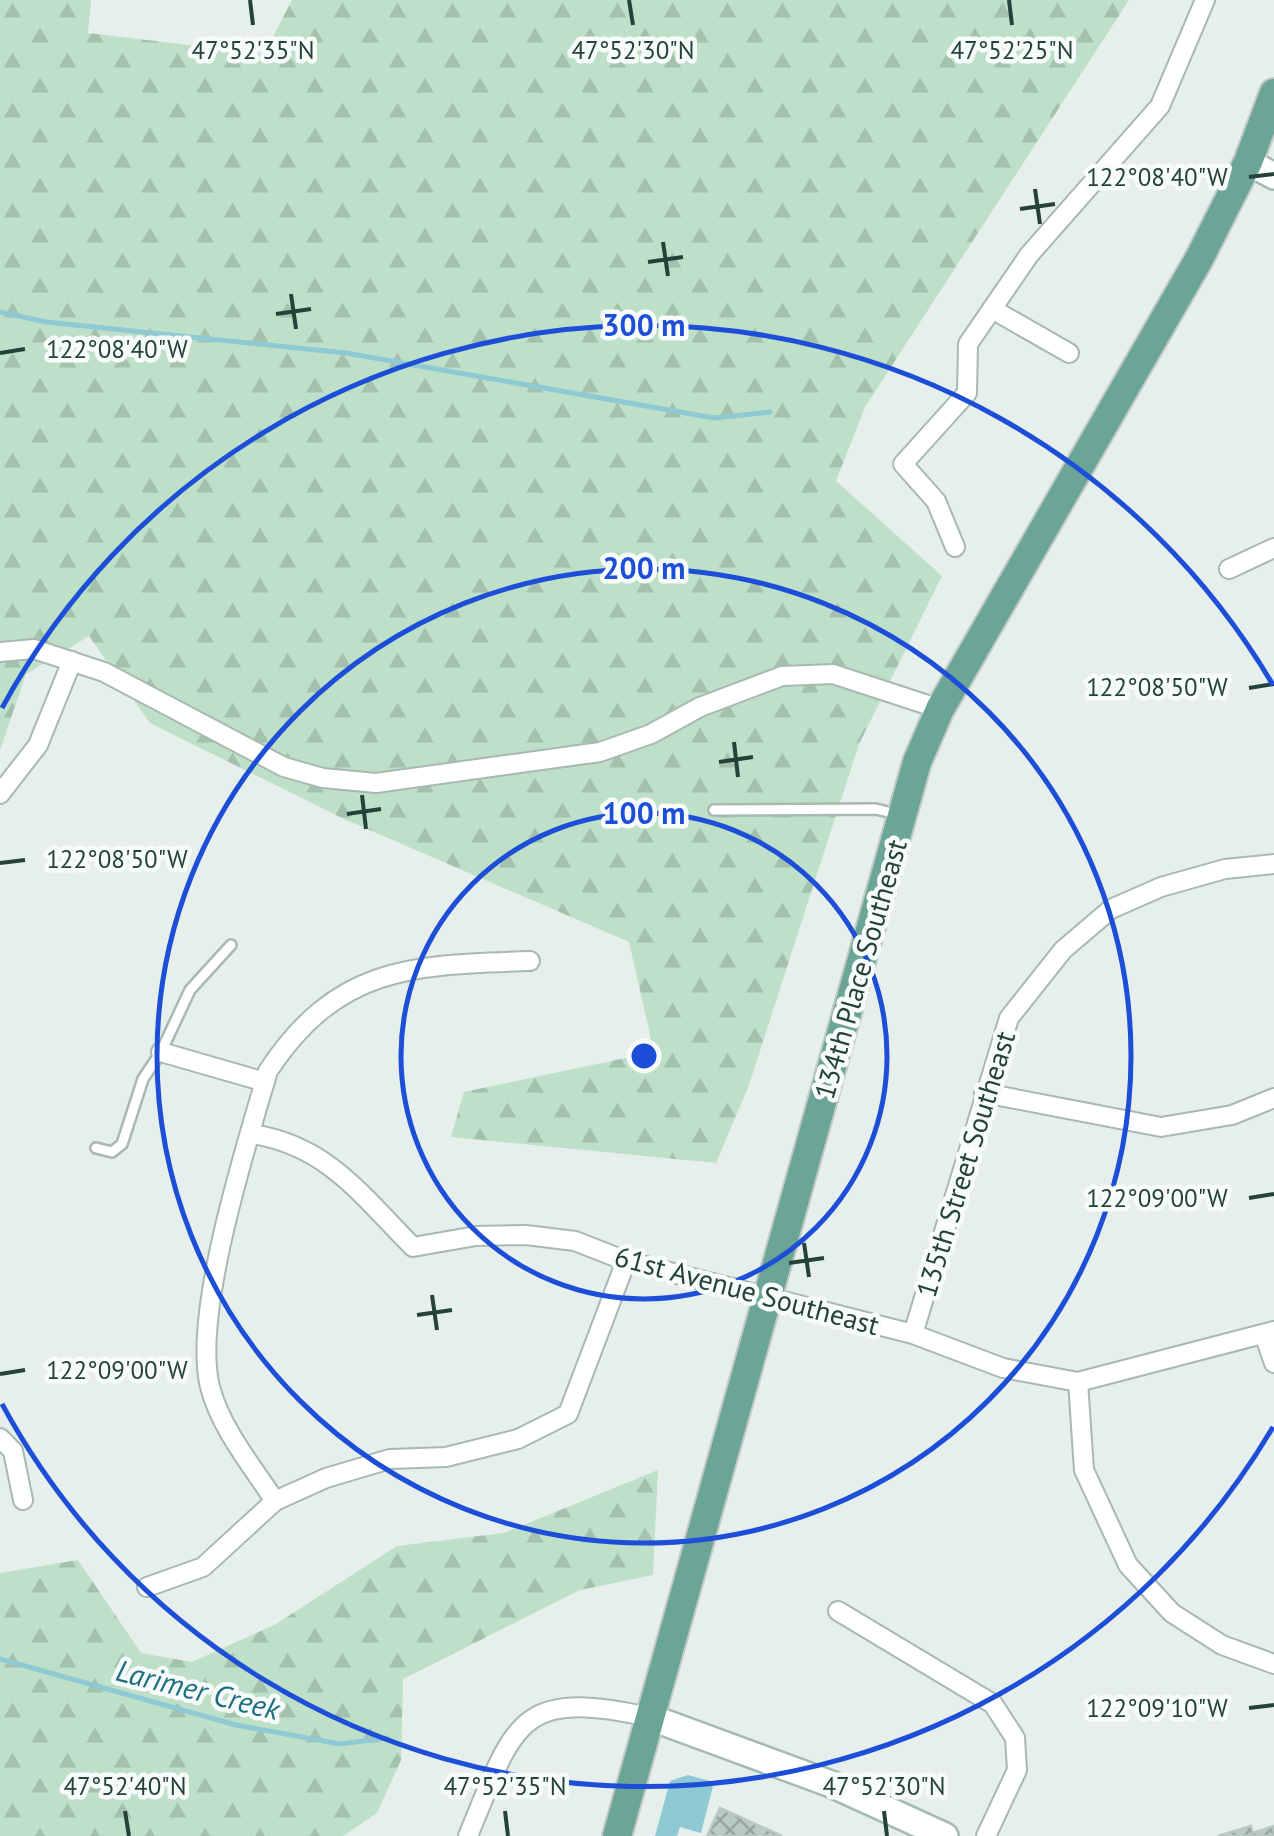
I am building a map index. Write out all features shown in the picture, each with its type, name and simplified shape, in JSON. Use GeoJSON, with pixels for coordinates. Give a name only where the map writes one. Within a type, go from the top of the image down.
{"type":"FeatureCollection","features":[{"type":"Feature","properties":{"kind":"main road","name":"134th Place Southeast"},"geometry":{"type":"LineString","coordinates":[[617,1836],[918,762],[940,708],[1199,259],[1248,162],[1274,93]]}},
{"type":"Feature","properties":{"kind":"street"},"geometry":{"type":"LineString","coordinates":[[955,547],[936,501],[903,464],[967,393],[968,344],[1029,255],[1160,106],[1204,0]]}},
{"type":"Feature","properties":{"kind":"street"},"geometry":{"type":"LineString","coordinates":[[1248,162],[1274,176]]}},
{"type":"Feature","properties":{"kind":"street"},"geometry":{"type":"LineString","coordinates":[[992,309],[1069,353]]}},
{"type":"Feature","properties":{"kind":"street"},"geometry":{"type":"LineString","coordinates":[[1229,569],[1274,548]]}},
{"type":"Feature","properties":{"kind":"street"},"geometry":{"type":"LineString","coordinates":[[0,652],[34,650],[104,672],[284,767],[324,778],[376,783],[600,752],[651,734],[700,707],[782,676],[833,674],[940,708]]}},
{"type":"Feature","properties":{"kind":"street"},"geometry":{"type":"LineString","coordinates":[[0,794],[38,745],[72,661]]}},
{"type":"Feature","properties":{"kind":"street","name":"135th Street Southeast"},"geometry":{"type":"LineString","coordinates":[[914,1334],[984,1093],[1010,1018],[1063,950],[1111,909],[1162,887],[1225,869],[1274,864]]}},
{"type":"Feature","properties":{"kind":"street"},"geometry":{"type":"LineString","coordinates":[[275,1501],[231,1434],[211,1389],[204,1351],[210,1301],[264,1082],[287,1042],[329,1000],[358,984],[460,964],[530,961]]}},
{"type":"Feature","properties":{"kind":"street"},"geometry":{"type":"LineString","coordinates":[[161,1052],[264,1082]]}},
{"type":"Feature","properties":{"kind":"street"},"geometry":{"type":"LineString","coordinates":[[984,1093],[1160,1127],[1232,1115],[1274,1098]]}},
{"type":"Feature","properties":{"kind":"street","name":"61st Avenue Southeast"},"geometry":{"type":"LineString","coordinates":[[250,1134],[286,1139],[325,1159],[413,1246],[476,1236],[526,1235],[574,1242],[626,1261],[914,1334],[1002,1368],[1078,1382],[1269,1332]]}},
{"type":"Feature","properties":{"kind":"street"},"geometry":{"type":"LineString","coordinates":[[148,1587],[203,1567],[275,1501],[326,1478],[390,1459],[446,1456],[518,1439],[568,1414],[626,1261]]}},
{"type":"Feature","properties":{"kind":"street"},"geometry":{"type":"LineString","coordinates":[[1269,1332],[1274,1363]]}},
{"type":"Feature","properties":{"kind":"street"},"geometry":{"type":"LineString","coordinates":[[1078,1382],[1084,1470],[1128,1565],[1172,1613],[1222,1644],[1274,1664]]}},
{"type":"Feature","properties":{"kind":"street"},"geometry":{"type":"LineString","coordinates":[[0,1438],[13,1452],[22,1500]]}},
{"type":"Feature","properties":{"kind":"street"},"geometry":{"type":"LineString","coordinates":[[838,1611],[993,1704],[1015,1738],[1016,1770],[986,1836]]}},
{"type":"Feature","properties":{"kind":"street"},"geometry":{"type":"LineString","coordinates":[[468,1836],[514,1730],[545,1713],[577,1704],[652,1718],[831,1784],[945,1836]]}},
{"type":"Feature","properties":{"kind":"lane"},"geometry":{"type":"LineString","coordinates":[[714,810],[876,809],[902,816]]}},
{"type":"Feature","properties":{"kind":"lane"},"geometry":{"type":"LineString","coordinates":[[96,1148],[112,1152],[122,1144],[142,1078],[161,1052],[190,990],[230,944]]}},
{"type":"Feature","properties":{"kind":"green space"},"geometry":{"type":"Polygon","coordinates":[[[0,0],[91,0],[88,33],[264,54],[292,0],[1129,0],[865,407],[836,481],[942,576],[859,744],[749,1085],[716,1163],[451,1137],[464,1092],[654,1052],[629,942],[344,819],[150,723],[89,636],[26,674],[0,750],[0,0]]]}},
{"type":"Feature","properties":{"kind":"green space"},"geometry":{"type":"Polygon","coordinates":[[[658,1470],[653,1575],[580,1590],[403,1679],[401,1760],[377,1813],[343,1836],[0,1836],[0,1573],[78,1560],[141,1653],[192,1662],[276,1624],[397,1546],[504,1533],[658,1470]]]}},
{"type":"Feature","properties":{"kind":"water"},"geometry":{"type":"Polygon","coordinates":[[[688,1775],[714,1782],[701,1833],[680,1827],[677,1836],[655,1836],[670,1781],[688,1775]]]}},
{"type":"Feature","properties":{"kind":"building"},"geometry":{"type":"Polygon","coordinates":[[[720,1808],[782,1836],[707,1836],[720,1808]]]}},
{"type":"Feature","properties":{"kind":"building"},"geometry":{"type":"Polygon","coordinates":[[[1251,1826],[1253,1833],[1274,1826],[1274,1836],[1218,1836],[1251,1826]]]}},
{"type":"Feature","properties":{"kind":"waterway"},"geometry":{"type":"LineString","coordinates":[[0,312],[46,322],[346,353],[714,418],[770,412]]}},
{"type":"Feature","properties":{"kind":"waterway","name":"Larimer Creek"},"geometry":{"type":"LineString","coordinates":[[0,1659],[236,1725],[340,1744],[387,1738]]}}]}
